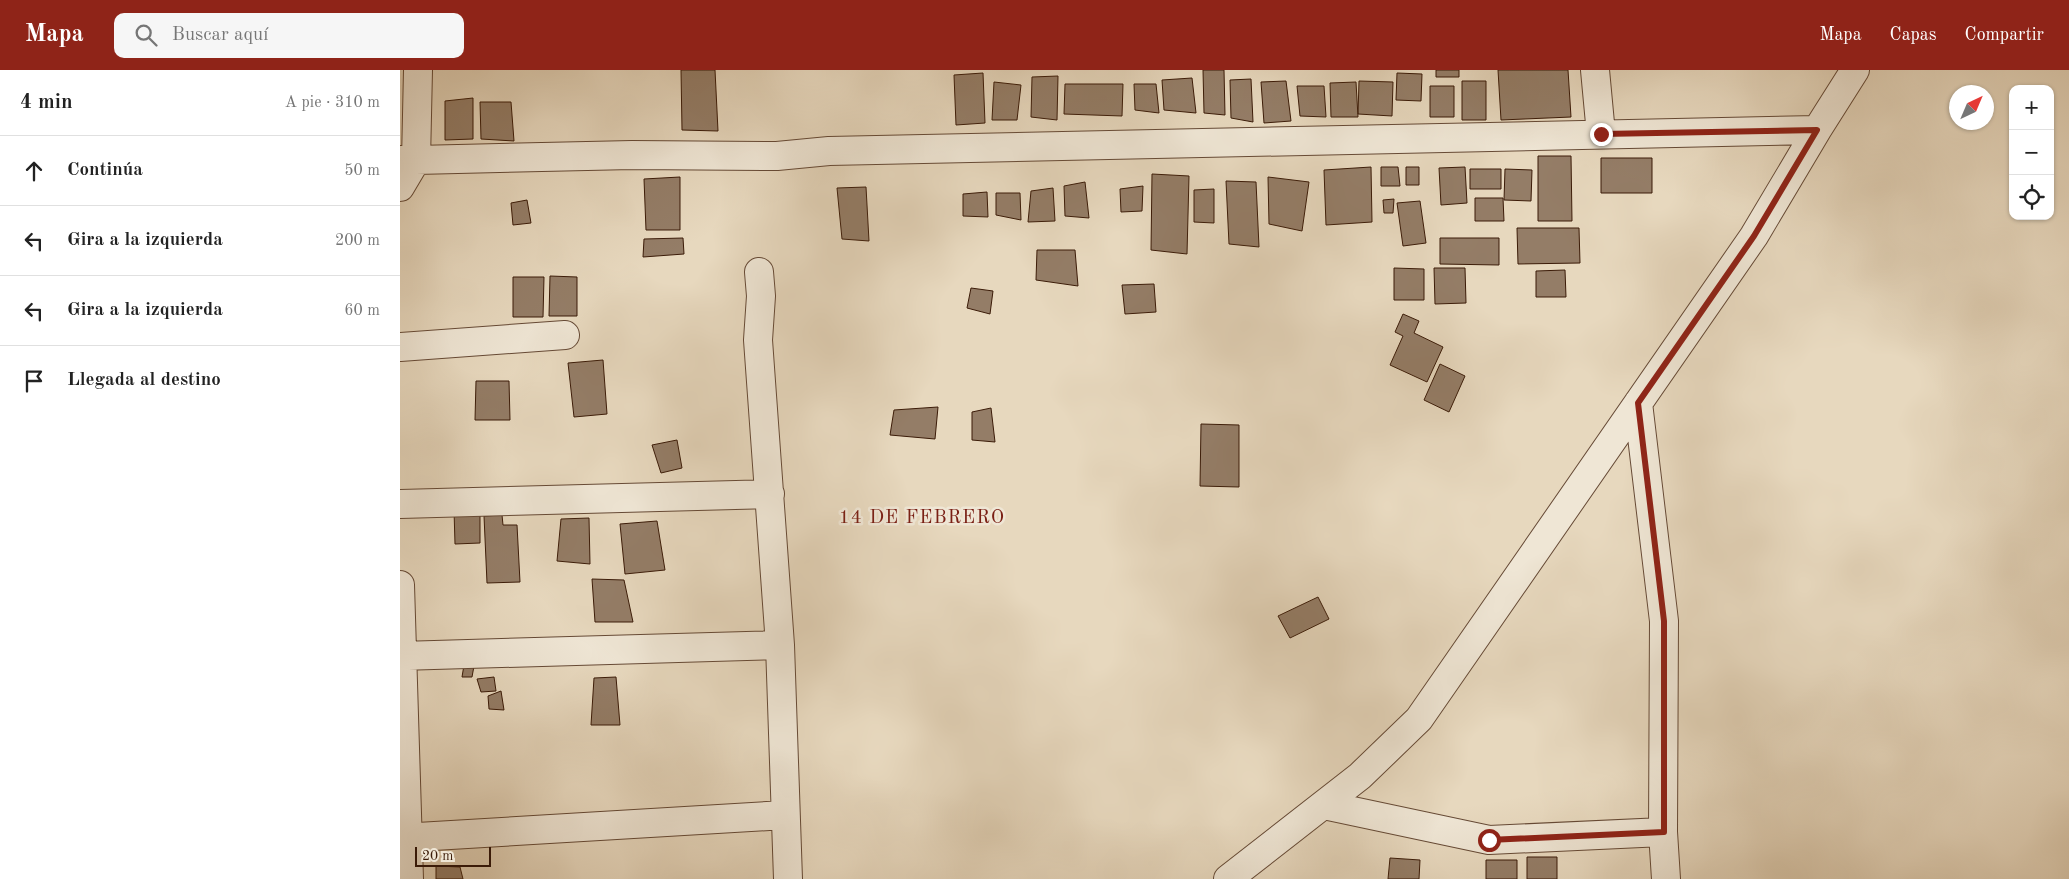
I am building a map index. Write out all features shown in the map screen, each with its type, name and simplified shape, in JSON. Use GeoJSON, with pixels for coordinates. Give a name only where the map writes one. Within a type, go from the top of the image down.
{"type":"FeatureCollection","features":[{"type":"Feature","properties":{"kind":"street"},"geometry":{"type":"LineString","coordinates":[[400,187],[408,160],[418,70]]}},
{"type":"Feature","properties":{"kind":"street"},"geometry":{"type":"LineString","coordinates":[[1595,70],[1601,134]]}},
{"type":"Feature","properties":{"kind":"street"},"geometry":{"type":"LineString","coordinates":[[1228,879],[1360,776],[1419,719],[1754,236],[1854,70]]}},
{"type":"Feature","properties":{"kind":"street"},"geometry":{"type":"LineString","coordinates":[[408,160],[632,155],[777,156],[830,151],[1817,130]]}},
{"type":"Feature","properties":{"kind":"street"},"geometry":{"type":"LineString","coordinates":[[759,272],[761,296],[758,340],[780,645],[788,879]]}},
{"type":"Feature","properties":{"kind":"street"},"geometry":{"type":"LineString","coordinates":[[400,347],[564,335]]}},
{"type":"Feature","properties":{"kind":"street"},"geometry":{"type":"LineString","coordinates":[[1638,403],[1664,621],[1664,832],[1666,879]]}},
{"type":"Feature","properties":{"kind":"street"},"geometry":{"type":"LineString","coordinates":[[400,504],[770,494]]}},
{"type":"Feature","properties":{"kind":"street"},"geometry":{"type":"LineString","coordinates":[[400,585],[404,838],[409,879]]}},
{"type":"Feature","properties":{"kind":"street"},"geometry":{"type":"LineString","coordinates":[[401,656],[780,645]]}},
{"type":"Feature","properties":{"kind":"street"},"geometry":{"type":"LineString","coordinates":[[1324,805],[1489,840],[1664,832]]}},
{"type":"Feature","properties":{"kind":"street"},"geometry":{"type":"LineString","coordinates":[[404,838],[785,815]]}},
{"type":"Feature","properties":{"kind":"building"},"geometry":{"type":"Polygon","coordinates":[[[681,70],[715,70],[718,131],[682,130],[681,70]]]}},
{"type":"Feature","properties":{"kind":"building"},"geometry":{"type":"Polygon","coordinates":[[[1203,70],[1224,70],[1225,115],[1204,113],[1203,70]]]}},
{"type":"Feature","properties":{"kind":"building"},"geometry":{"type":"Polygon","coordinates":[[[1436,70],[1459,70],[1459,77],[1436,77],[1436,70]]]}},
{"type":"Feature","properties":{"kind":"building"},"geometry":{"type":"Polygon","coordinates":[[[1498,70],[1568,70],[1571,117],[1501,120],[1498,70]]]}},
{"type":"Feature","properties":{"kind":"building"},"geometry":{"type":"Polygon","coordinates":[[[983,73],[985,123],[956,125],[954,75],[983,73]]]}},
{"type":"Feature","properties":{"kind":"building"},"geometry":{"type":"Polygon","coordinates":[[[1397,73],[1422,74],[1421,101],[1396,100],[1397,73]]]}},
{"type":"Feature","properties":{"kind":"building"},"geometry":{"type":"Polygon","coordinates":[[[1058,76],[1057,120],[1031,117],[1032,77],[1058,76]]]}},
{"type":"Feature","properties":{"kind":"building"},"geometry":{"type":"Polygon","coordinates":[[[1192,78],[1196,113],[1164,110],[1162,80],[1192,78]]]}},
{"type":"Feature","properties":{"kind":"building"},"geometry":{"type":"Polygon","coordinates":[[[1251,79],[1253,122],[1231,118],[1230,80],[1251,79]]]}},
{"type":"Feature","properties":{"kind":"building"},"geometry":{"type":"Polygon","coordinates":[[[1286,81],[1291,121],[1264,123],[1261,82],[1286,81]]]}},
{"type":"Feature","properties":{"kind":"building"},"geometry":{"type":"Polygon","coordinates":[[[1359,81],[1393,82],[1392,116],[1358,114],[1359,81]]]}},
{"type":"Feature","properties":{"kind":"building"},"geometry":{"type":"Polygon","coordinates":[[[1462,81],[1486,81],[1486,120],[1462,120],[1462,81]]]}},
{"type":"Feature","properties":{"kind":"building"},"geometry":{"type":"Polygon","coordinates":[[[994,82],[1021,85],[1017,120],[992,120],[994,82]]]}},
{"type":"Feature","properties":{"kind":"building"},"geometry":{"type":"Polygon","coordinates":[[[1356,82],[1358,117],[1331,117],[1330,83],[1356,82]]]}},
{"type":"Feature","properties":{"kind":"building"},"geometry":{"type":"Polygon","coordinates":[[[1065,84],[1123,84],[1122,116],[1064,114],[1065,84]]]}},
{"type":"Feature","properties":{"kind":"building"},"geometry":{"type":"Polygon","coordinates":[[[1134,84],[1156,84],[1159,113],[1135,110],[1134,84]]]}},
{"type":"Feature","properties":{"kind":"building"},"geometry":{"type":"Polygon","coordinates":[[[1297,86],[1324,86],[1326,117],[1300,116],[1297,86]]]}},
{"type":"Feature","properties":{"kind":"building"},"geometry":{"type":"Polygon","coordinates":[[[1430,86],[1454,86],[1454,117],[1430,117],[1430,86]]]}},
{"type":"Feature","properties":{"kind":"building"},"geometry":{"type":"Polygon","coordinates":[[[473,98],[473,139],[445,140],[445,101],[473,98]]]}},
{"type":"Feature","properties":{"kind":"building"},"geometry":{"type":"Polygon","coordinates":[[[480,102],[511,102],[514,141],[481,139],[480,102]]]}},
{"type":"Feature","properties":{"kind":"building"},"geometry":{"type":"Polygon","coordinates":[[[1538,156],[1571,156],[1572,221],[1538,221],[1538,156]]]}},
{"type":"Feature","properties":{"kind":"building"},"geometry":{"type":"Polygon","coordinates":[[[1601,158],[1652,158],[1652,193],[1601,193],[1601,158]]]}},
{"type":"Feature","properties":{"kind":"building"},"geometry":{"type":"Polygon","coordinates":[[[1371,167],[1372,222],[1326,225],[1324,170],[1371,167]]]}},
{"type":"Feature","properties":{"kind":"building"},"geometry":{"type":"Polygon","coordinates":[[[1381,167],[1398,167],[1400,186],[1381,186],[1381,167]]]}},
{"type":"Feature","properties":{"kind":"building"},"geometry":{"type":"Polygon","coordinates":[[[1406,167],[1419,167],[1419,185],[1406,185],[1406,167]]]}},
{"type":"Feature","properties":{"kind":"building"},"geometry":{"type":"Polygon","coordinates":[[[1465,167],[1467,203],[1441,205],[1439,168],[1465,167]]]}},
{"type":"Feature","properties":{"kind":"building"},"geometry":{"type":"Polygon","coordinates":[[[1470,169],[1501,169],[1501,189],[1470,189],[1470,169]]]}},
{"type":"Feature","properties":{"kind":"building"},"geometry":{"type":"Polygon","coordinates":[[[1505,169],[1532,170],[1531,201],[1504,200],[1505,169]]]}},
{"type":"Feature","properties":{"kind":"building"},"geometry":{"type":"Polygon","coordinates":[[[1152,174],[1189,176],[1187,254],[1151,250],[1152,174]]]}},
{"type":"Feature","properties":{"kind":"building"},"geometry":{"type":"Polygon","coordinates":[[[680,177],[680,230],[646,230],[644,179],[680,177]]]}},
{"type":"Feature","properties":{"kind":"building"},"geometry":{"type":"Polygon","coordinates":[[[1268,177],[1309,182],[1302,231],[1269,224],[1268,177]]]}},
{"type":"Feature","properties":{"kind":"building"},"geometry":{"type":"Polygon","coordinates":[[[1226,181],[1256,182],[1259,247],[1229,244],[1226,181]]]}},
{"type":"Feature","properties":{"kind":"building"},"geometry":{"type":"Polygon","coordinates":[[[1085,182],[1089,218],[1065,216],[1064,186],[1085,182]]]}},
{"type":"Feature","properties":{"kind":"building"},"geometry":{"type":"Polygon","coordinates":[[[1143,186],[1142,211],[1121,212],[1120,189],[1143,186]]]}},
{"type":"Feature","properties":{"kind":"building"},"geometry":{"type":"Polygon","coordinates":[[[866,187],[869,241],[842,239],[837,188],[866,187]]]}},
{"type":"Feature","properties":{"kind":"building"},"geometry":{"type":"Polygon","coordinates":[[[1053,188],[1055,221],[1028,222],[1031,191],[1053,188]]]}},
{"type":"Feature","properties":{"kind":"building"},"geometry":{"type":"Polygon","coordinates":[[[1214,189],[1214,223],[1194,222],[1194,190],[1214,189]]]}},
{"type":"Feature","properties":{"kind":"building"},"geometry":{"type":"Polygon","coordinates":[[[987,192],[988,217],[963,216],[963,194],[987,192]]]}},
{"type":"Feature","properties":{"kind":"building"},"geometry":{"type":"Polygon","coordinates":[[[996,193],[1020,193],[1021,220],[996,215],[996,193]]]}},
{"type":"Feature","properties":{"kind":"building"},"geometry":{"type":"Polygon","coordinates":[[[1475,198],[1503,198],[1504,221],[1475,221],[1475,198]]]}},
{"type":"Feature","properties":{"kind":"building"},"geometry":{"type":"Polygon","coordinates":[[[1394,199],[1393,213],[1384,213],[1383,200],[1394,199]]]}},
{"type":"Feature","properties":{"kind":"building"},"geometry":{"type":"Polygon","coordinates":[[[527,200],[531,223],[513,225],[511,203],[527,200]]]}},
{"type":"Feature","properties":{"kind":"building"},"geometry":{"type":"Polygon","coordinates":[[[1420,201],[1426,243],[1403,246],[1397,203],[1420,201]]]}},
{"type":"Feature","properties":{"kind":"building"},"geometry":{"type":"Polygon","coordinates":[[[1517,228],[1579,228],[1580,263],[1518,264],[1517,228]]]}},
{"type":"Feature","properties":{"kind":"building"},"geometry":{"type":"Polygon","coordinates":[[[683,238],[684,254],[643,257],[644,239],[683,238]]]}},
{"type":"Feature","properties":{"kind":"building"},"geometry":{"type":"Polygon","coordinates":[[[1440,238],[1499,238],[1499,265],[1440,264],[1440,238]]]}},
{"type":"Feature","properties":{"kind":"building"},"geometry":{"type":"Polygon","coordinates":[[[1037,250],[1075,250],[1078,286],[1036,280],[1037,250]]]}},
{"type":"Feature","properties":{"kind":"building"},"geometry":{"type":"Polygon","coordinates":[[[1394,268],[1424,269],[1424,300],[1394,300],[1394,268]]]}},
{"type":"Feature","properties":{"kind":"building"},"geometry":{"type":"Polygon","coordinates":[[[1434,268],[1465,268],[1466,303],[1435,304],[1434,268]]]}},
{"type":"Feature","properties":{"kind":"building"},"geometry":{"type":"Polygon","coordinates":[[[1565,270],[1566,297],[1536,297],[1536,271],[1565,270]]]}},
{"type":"Feature","properties":{"kind":"building"},"geometry":{"type":"Polygon","coordinates":[[[550,276],[577,277],[577,316],[549,316],[550,276]]]}},
{"type":"Feature","properties":{"kind":"building"},"geometry":{"type":"Polygon","coordinates":[[[513,277],[544,277],[543,317],[513,317],[513,277]]]}},
{"type":"Feature","properties":{"kind":"building"},"geometry":{"type":"Polygon","coordinates":[[[1154,284],[1156,312],[1125,314],[1122,285],[1154,284]]]}},
{"type":"Feature","properties":{"kind":"building"},"geometry":{"type":"Polygon","coordinates":[[[971,288],[993,291],[990,314],[967,308],[971,288]]]}},
{"type":"Feature","properties":{"kind":"building"},"geometry":{"type":"Polygon","coordinates":[[[1403,314],[1419,321],[1414,333],[1443,347],[1427,382],[1390,365],[1403,336],[1395,332],[1403,314]]]}},
{"type":"Feature","properties":{"kind":"building"},"geometry":{"type":"Polygon","coordinates":[[[603,360],[607,414],[574,417],[568,363],[603,360]]]}},
{"type":"Feature","properties":{"kind":"building"},"geometry":{"type":"Polygon","coordinates":[[[1440,364],[1465,376],[1449,412],[1424,400],[1440,364]]]}},
{"type":"Feature","properties":{"kind":"building"},"geometry":{"type":"Polygon","coordinates":[[[476,381],[509,381],[510,420],[475,420],[476,381]]]}},
{"type":"Feature","properties":{"kind":"building"},"geometry":{"type":"Polygon","coordinates":[[[938,407],[935,439],[890,435],[894,410],[938,407]]]}},
{"type":"Feature","properties":{"kind":"building"},"geometry":{"type":"Polygon","coordinates":[[[991,408],[995,442],[972,440],[972,412],[991,408]]]}},
{"type":"Feature","properties":{"kind":"building"},"geometry":{"type":"Polygon","coordinates":[[[1201,424],[1239,425],[1239,487],[1200,486],[1201,424]]]}},
{"type":"Feature","properties":{"kind":"building"},"geometry":{"type":"Polygon","coordinates":[[[677,440],[682,468],[661,473],[652,445],[677,440]]]}},
{"type":"Feature","properties":{"kind":"building"},"geometry":{"type":"Polygon","coordinates":[[[454,510],[480,510],[480,543],[455,544],[454,510]]]}},
{"type":"Feature","properties":{"kind":"building"},"geometry":{"type":"Polygon","coordinates":[[[502,515],[503,525],[517,525],[520,582],[487,583],[484,516],[502,515]]]}},
{"type":"Feature","properties":{"kind":"building"},"geometry":{"type":"Polygon","coordinates":[[[589,518],[590,564],[557,561],[561,519],[589,518]]]}},
{"type":"Feature","properties":{"kind":"building"},"geometry":{"type":"Polygon","coordinates":[[[657,521],[665,570],[625,574],[620,524],[657,521]]]}},
{"type":"Feature","properties":{"kind":"building"},"geometry":{"type":"Polygon","coordinates":[[[592,579],[624,580],[633,622],[595,622],[592,579]]]}},
{"type":"Feature","properties":{"kind":"building"},"geometry":{"type":"Polygon","coordinates":[[[1318,597],[1329,619],[1290,638],[1278,616],[1318,597]]]}},
{"type":"Feature","properties":{"kind":"building"},"geometry":{"type":"Polygon","coordinates":[[[464,665],[474,666],[472,677],[462,677],[464,665]]]}},
{"type":"Feature","properties":{"kind":"building"},"geometry":{"type":"Polygon","coordinates":[[[494,677],[496,691],[481,692],[477,679],[494,677]]]}},
{"type":"Feature","properties":{"kind":"building"},"geometry":{"type":"Polygon","coordinates":[[[616,677],[620,725],[591,725],[594,678],[616,677]]]}},
{"type":"Feature","properties":{"kind":"building"},"geometry":{"type":"Polygon","coordinates":[[[501,691],[504,710],[489,709],[488,696],[501,691]]]}},
{"type":"Feature","properties":{"kind":"building"},"geometry":{"type":"Polygon","coordinates":[[[1527,857],[1557,857],[1557,879],[1527,879],[1527,857]]]}},
{"type":"Feature","properties":{"kind":"building"},"geometry":{"type":"Polygon","coordinates":[[[1390,858],[1420,860],[1419,879],[1388,879],[1390,858]]]}},
{"type":"Feature","properties":{"kind":"building"},"geometry":{"type":"Polygon","coordinates":[[[1486,860],[1517,860],[1517,879],[1486,879],[1486,860]]]}},
{"type":"Feature","properties":{"kind":"building"},"geometry":{"type":"Polygon","coordinates":[[[436,866],[460,867],[463,879],[436,879],[436,866]]]}},
{"type":"Feature","properties":{"kind":"district","name":"14 DE FEBRERO"},"geometry":{"type":"Point","coordinates":[922,516]}},
{"type":"Feature","properties":{"kind":"route"},"geometry":{"type":"LineString","coordinates":[[1489,840],[1664,832],[1664,621],[1638,403],[1754,236],[1817,130],[1601,134]]}}]}
